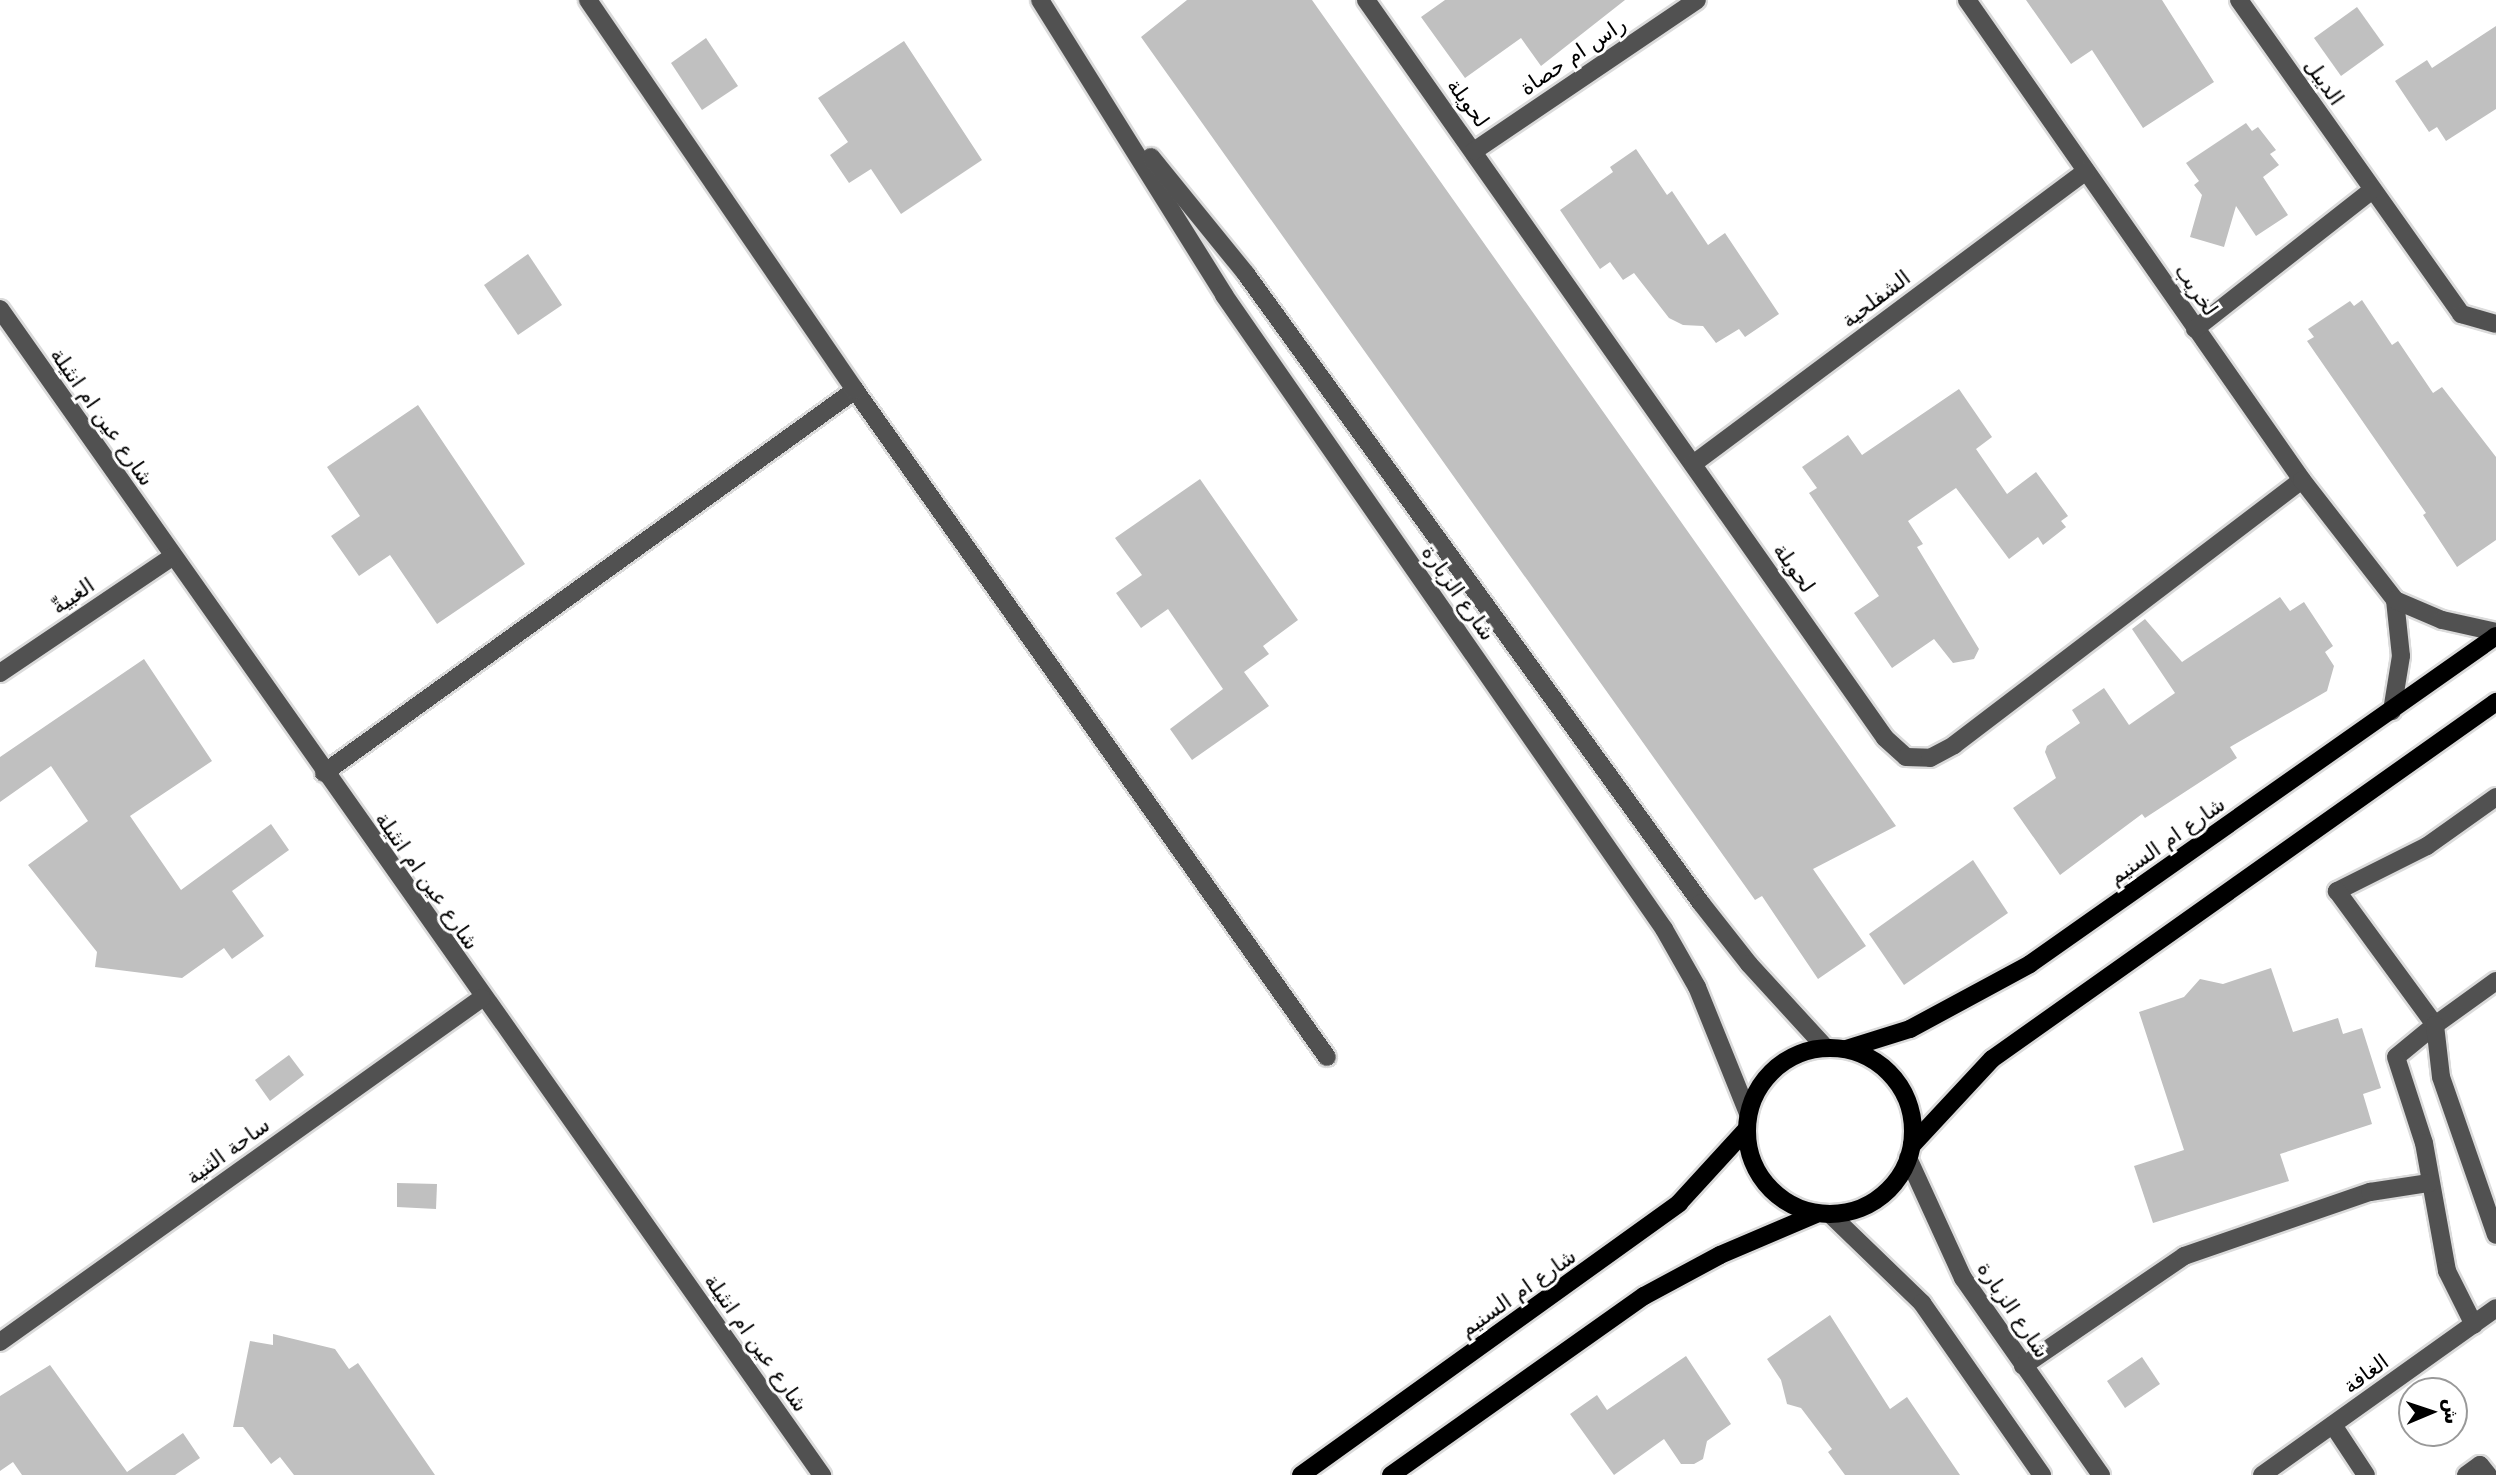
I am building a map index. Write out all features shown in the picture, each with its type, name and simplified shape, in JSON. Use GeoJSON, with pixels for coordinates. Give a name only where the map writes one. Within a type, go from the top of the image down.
{"type":"FeatureCollection","features":[{"type":"Feature","properties":{"kind":"main road","name":"شارع ام السنيم"},"geometry":{"type":"LineString","coordinates":[[1846,1049],[1910,1029],[2029,964],[2392,711],[2496,634]]}},
{"type":"Feature","properties":{"kind":"main road"},"geometry":{"type":"LineString","coordinates":[[1391,1475],[1644,1296],[1720,1255],[1823,1214],[1851,1212],[1886,1193],[1910,1152],[1992,1059],[2496,702]]}},
{"type":"Feature","properties":{"kind":"main road"},"geometry":{"type":"LineString","coordinates":[[1823,1214],[1788,1204],[1765,1185],[1751,1159],[1747,1121],[1758,1088],[1776,1067],[1800,1053],[1826,1048],[1846,1049],[1870,1058],[1898,1085],[1912,1120],[1910,1152]]}},
{"type":"Feature","properties":{"kind":"main road","name":"شارع ام السنيم"},"geometry":{"type":"LineString","coordinates":[[1301,1475],[1647,1227],[1714,1169],[1747,1121]]}},
{"type":"Feature","properties":{"kind":"street"},"geometry":{"type":"LineString","coordinates":[[588,0],[855,390],[1327,1057]]}},
{"type":"Feature","properties":{"kind":"street","name":"شارع الزبارة"},"geometry":{"type":"LineString","coordinates":[[1040,0],[1111,108],[1224,295],[1664,929],[1696,987],[1747,1121]]}},
{"type":"Feature","properties":{"kind":"street","name":"لحويلة"},"geometry":{"type":"LineString","coordinates":[[1366,0],[1885,738],[1906,757],[1920,760],[1954,745],[2302,480]]}},
{"type":"Feature","properties":{"kind":"street","name":"راس ام حصاة"},"geometry":{"type":"LineString","coordinates":[[1474,151],[1697,0]]}},
{"type":"Feature","properties":{"kind":"street","name":"لخريب"},"geometry":{"type":"LineString","coordinates":[[1967,0],[2302,480],[2395,600],[2442,620],[2496,634]]}},
{"type":"Feature","properties":{"kind":"street","name":"الديبل"},"geometry":{"type":"LineString","coordinates":[[2239,0],[2461,314],[2496,324]]}},
{"type":"Feature","properties":{"kind":"street","name":"شارع الزبارة"},"geometry":{"type":"LineString","coordinates":[[1111,108],[1246,274],[1701,903],[1826,1048]]}},
{"type":"Feature","properties":{"kind":"street","name":"الشفلحية"},"geometry":{"type":"LineString","coordinates":[[1693,464],[2086,171]]}},
{"type":"Feature","properties":{"kind":"street"},"geometry":{"type":"LineString","coordinates":[[2195,329],[2372,190]]}},
{"type":"Feature","properties":{"kind":"street","name":"شارع عين ام انثيلة"},"geometry":{"type":"LineString","coordinates":[[0,309],[482,998],[822,1475]]}},
{"type":"Feature","properties":{"kind":"street"},"geometry":{"type":"LineString","coordinates":[[324,773],[855,390]]}},
{"type":"Feature","properties":{"kind":"street","name":"الغبيةّ"},"geometry":{"type":"LineString","coordinates":[[0,673],[172,557]]}},
{"type":"Feature","properties":{"kind":"street"},"geometry":{"type":"LineString","coordinates":[[2392,711],[2401,656],[2395,600]]}},
{"type":"Feature","properties":{"kind":"street"},"geometry":{"type":"LineString","coordinates":[[2496,797],[2427,846],[2337,891],[2435,1025],[2441,1077],[2496,1235]]}},
{"type":"Feature","properties":{"kind":"street"},"geometry":{"type":"LineString","coordinates":[[2474,1325],[2447,1271],[2429,1183],[2424,1143],[2396,1057],[2496,981]]}},
{"type":"Feature","properties":{"kind":"street","name":"ساحة الثنية"},"geometry":{"type":"LineString","coordinates":[[0,1342],[482,998]]}},
{"type":"Feature","properties":{"kind":"street","name":"شارع الزبارة"},"geometry":{"type":"LineString","coordinates":[[1910,1152],[1963,1278],[2101,1475]]}},
{"type":"Feature","properties":{"kind":"street"},"geometry":{"type":"LineString","coordinates":[[2023,1366],[2184,1256],[2370,1192],[2429,1183]]}},
{"type":"Feature","properties":{"kind":"street"},"geometry":{"type":"LineString","coordinates":[[1823,1214],[1922,1303],[2042,1475]]}},
{"type":"Feature","properties":{"kind":"street","name":"الغافة"},"geometry":{"type":"LineString","coordinates":[[2263,1475],[2496,1308]]}},
{"type":"Feature","properties":{"kind":"street"},"geometry":{"type":"LineString","coordinates":[[2333,1425],[2367,1475]]}},
{"type":"Feature","properties":{"kind":"street"},"geometry":{"type":"LineString","coordinates":[[2466,1475],[2480,1465],[2488,1475]]}},
{"type":"Feature","properties":{"kind":"building"},"geometry":{"type":"Polygon","coordinates":[[[1187,0],[1312,0],[1896,826],[1813,869],[1866,946],[1818,979],[1762,896],[1755,900],[1141,37],[1187,0]]]}},
{"type":"Feature","properties":{"kind":"building"},"geometry":{"type":"Polygon","coordinates":[[[1445,0],[1625,0],[1541,66],[1521,38],[1465,78],[1421,17],[1445,0]]]}},
{"type":"Feature","properties":{"kind":"building"},"geometry":{"type":"Polygon","coordinates":[[[2026,0],[2162,0],[2214,82],[2143,128],[2092,50],[2071,64],[2026,0]]]}},
{"type":"Feature","properties":{"kind":"building"},"geometry":{"type":"Polygon","coordinates":[[[2357,7],[2384,45],[2341,76],[2314,38],[2357,7]]]}},
{"type":"Feature","properties":{"kind":"building"},"geometry":{"type":"Polygon","coordinates":[[[2496,26],[2496,109],[2446,141],[2437,127],[2429,132],[2395,81],[2427,60],[2432,68],[2496,26]]]}},
{"type":"Feature","properties":{"kind":"building"},"geometry":{"type":"Polygon","coordinates":[[[706,38],[738,86],[702,110],[671,63],[706,38]]]}},
{"type":"Feature","properties":{"kind":"building"},"geometry":{"type":"Polygon","coordinates":[[[904,41],[982,160],[901,214],[871,169],[849,183],[830,155],[848,142],[818,98],[904,41]]]}},
{"type":"Feature","properties":{"kind":"building"},"geometry":{"type":"Polygon","coordinates":[[[2246,123],[2252,131],[2258,127],[2276,150],[2270,154],[2279,165],[2263,177],[2288,215],[2256,236],[2236,206],[2224,247],[2190,237],[2202,195],[2194,185],[2199,181],[2186,163],[2246,123]]]}},
{"type":"Feature","properties":{"kind":"building"},"geometry":{"type":"Polygon","coordinates":[[[1636,149],[1667,195],[1672,191],[1708,245],[1725,233],[1779,314],[1745,337],[1739,329],[1716,343],[1703,326],[1683,325],[1669,318],[1634,273],[1623,280],[1610,262],[1600,269],[1560,210],[1613,172],[1610,167],[1636,149]]]}},
{"type":"Feature","properties":{"kind":"building"},"geometry":{"type":"Polygon","coordinates":[[[528,254],[562,305],[518,335],[484,285],[528,254]]]}},
{"type":"Feature","properties":{"kind":"building"},"geometry":{"type":"Polygon","coordinates":[[[2362,300],[2392,345],[2398,341],[2433,393],[2442,387],[2496,457],[2496,540],[2457,567],[2423,515],[2426,513],[2307,341],[2314,337],[2308,329],[2350,301],[2354,306],[2362,300]]]}},
{"type":"Feature","properties":{"kind":"building"},"geometry":{"type":"Polygon","coordinates":[[[1959,389],[1992,437],[1976,449],[2007,494],[2036,472],[2068,516],[2061,521],[2066,527],[2043,545],[2038,537],[2009,559],[1956,488],[1908,521],[1923,544],[1917,547],[1979,649],[1974,659],[1953,663],[1934,639],[1892,668],[1854,613],[1879,596],[1809,493],[1817,488],[1802,467],[1848,435],[1862,455],[1959,389]]]}},
{"type":"Feature","properties":{"kind":"building"},"geometry":{"type":"Polygon","coordinates":[[[418,405],[525,564],[437,624],[390,555],[359,576],[331,536],[360,516],[327,467],[418,405]]]}},
{"type":"Feature","properties":{"kind":"building"},"geometry":{"type":"Polygon","coordinates":[[[1200,479],[1298,620],[1263,646],[1269,654],[1244,672],[1269,706],[1192,760],[1170,729],[1223,689],[1168,609],[1141,628],[1116,593],[1142,575],[1115,538],[1200,479]]]}},
{"type":"Feature","properties":{"kind":"building"},"geometry":{"type":"Polygon","coordinates":[[[2280,597],[2290,611],[2304,602],[2333,646],[2325,652],[2334,666],[2327,691],[2230,747],[2237,758],[2145,818],[2142,814],[2060,875],[2013,808],[2056,778],[2045,752],[2047,746],[2080,723],[2072,710],[2104,688],[2129,725],[2175,693],[2132,629],[2145,619],[2182,662],[2280,597]]]}},
{"type":"Feature","properties":{"kind":"building"},"geometry":{"type":"Polygon","coordinates":[[[144,659],[212,761],[130,816],[181,890],[271,824],[289,850],[232,891],[264,936],[232,959],[224,948],[182,978],[95,967],[97,952],[28,865],[88,821],[51,766],[0,802],[0,757],[144,659]]]}},
{"type":"Feature","properties":{"kind":"building"},"geometry":{"type":"Polygon","coordinates":[[[1973,860],[2008,913],[1904,985],[1869,934],[1973,860]]]}},
{"type":"Feature","properties":{"kind":"building"},"geometry":{"type":"Polygon","coordinates":[[[2271,968],[2293,1032],[2338,1018],[2343,1034],[2362,1028],[2381,1088],[2363,1094],[2372,1124],[2280,1154],[2289,1181],[2153,1223],[2134,1166],[2184,1150],[2139,1012],[2184,997],[2200,979],[2223,984],[2271,968]]]}},
{"type":"Feature","properties":{"kind":"building"},"geometry":{"type":"Polygon","coordinates":[[[289,1055],[304,1075],[270,1101],[255,1080],[289,1055]]]}},
{"type":"Feature","properties":{"kind":"building"},"geometry":{"type":"Polygon","coordinates":[[[397,1183],[437,1184],[436,1209],[397,1207],[397,1183]]]}},
{"type":"Feature","properties":{"kind":"building"},"geometry":{"type":"Polygon","coordinates":[[[1830,1315],[1890,1409],[1907,1397],[1960,1475],[1845,1475],[1828,1452],[1832,1449],[1801,1408],[1787,1404],[1781,1380],[1767,1359],[1830,1315]]]}},
{"type":"Feature","properties":{"kind":"building"},"geometry":{"type":"Polygon","coordinates":[[[273,1334],[335,1349],[349,1369],[358,1363],[435,1475],[294,1475],[280,1457],[271,1464],[243,1427],[233,1427],[250,1341],[273,1345],[273,1334]]]}},
{"type":"Feature","properties":{"kind":"building"},"geometry":{"type":"Polygon","coordinates":[[[1686,1356],[1731,1424],[1707,1441],[1703,1459],[1694,1464],[1681,1464],[1664,1439],[1614,1475],[1570,1414],[1597,1395],[1607,1410],[1686,1356]]]}},
{"type":"Feature","properties":{"kind":"building"},"geometry":{"type":"Polygon","coordinates":[[[2142,1357],[2160,1384],[2125,1408],[2107,1381],[2142,1357]]]}},
{"type":"Feature","properties":{"kind":"building"},"geometry":{"type":"Polygon","coordinates":[[[50,1365],[127,1472],[183,1433],[200,1458],[175,1475],[22,1475],[13,1462],[0,1471],[0,1396],[50,1365]]]}}]}
